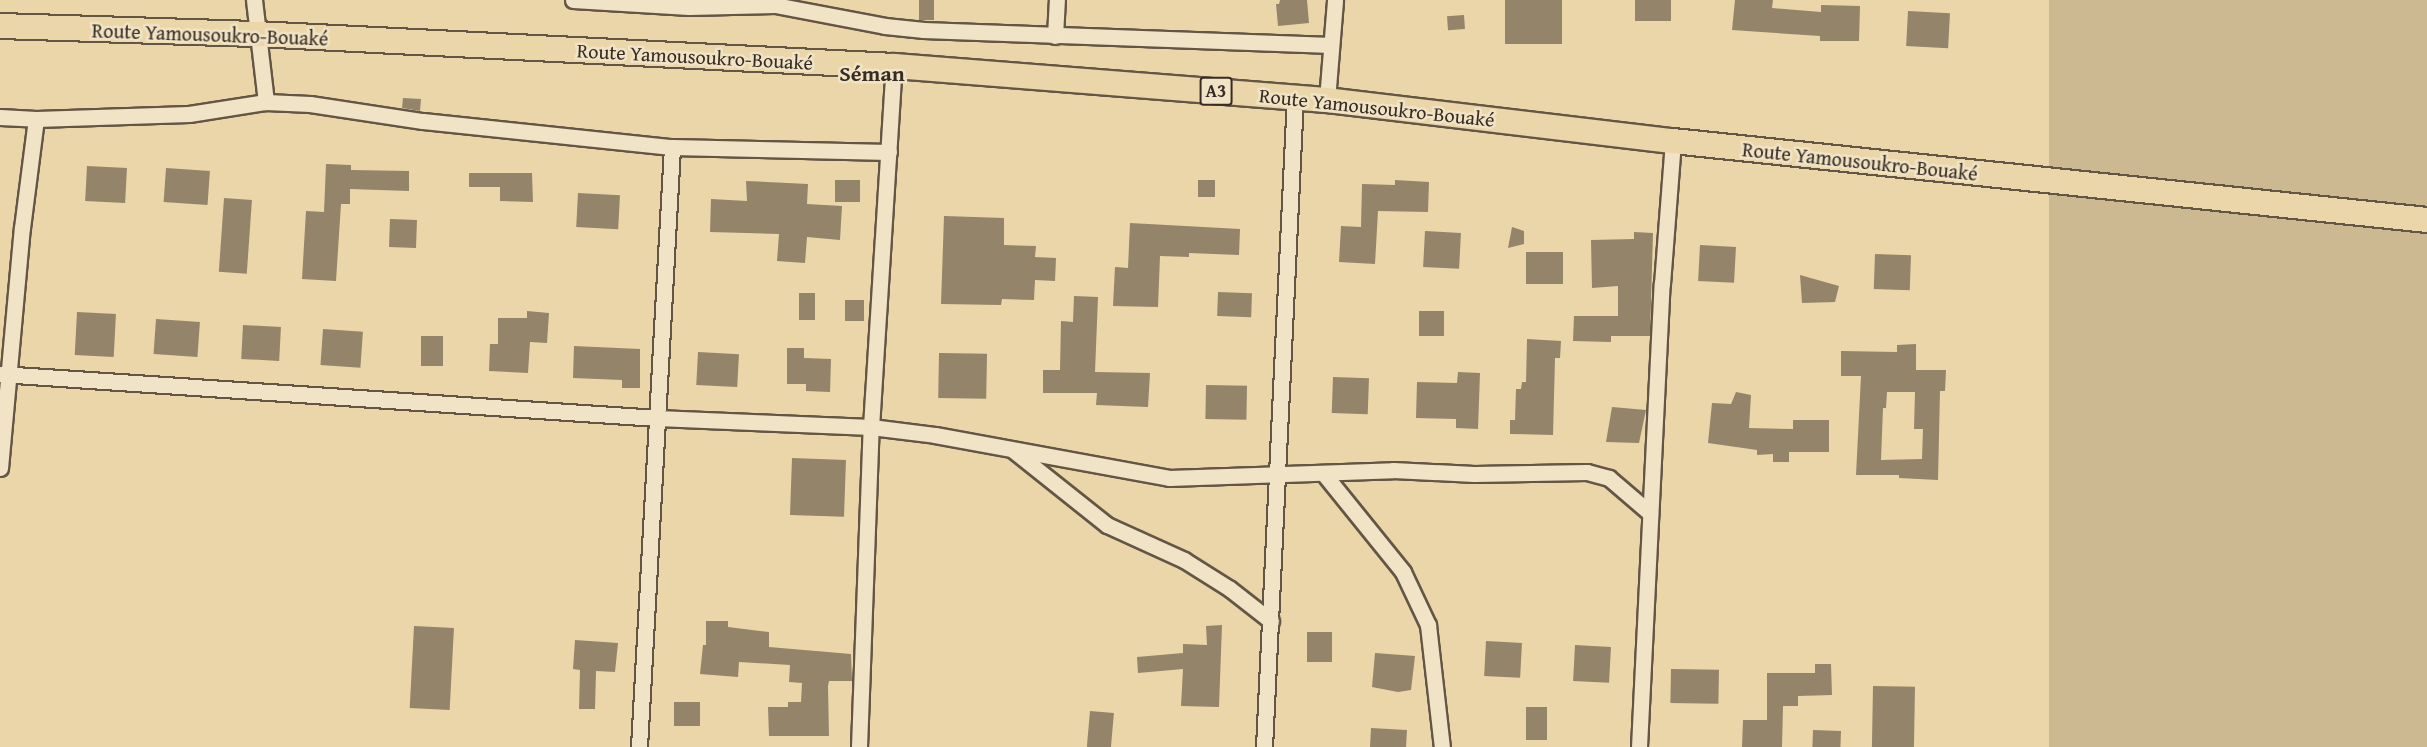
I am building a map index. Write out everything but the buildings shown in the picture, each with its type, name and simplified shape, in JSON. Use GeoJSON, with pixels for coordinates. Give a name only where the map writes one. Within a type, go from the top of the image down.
{"type":"FeatureCollection","features":[{"type":"Feature","properties":{"kind":"main road","name":"Route Yamousoukro-Bouaké"},"geometry":{"type":"LineString","coordinates":[[0,26],[256,34],[894,66],[1327,100],[1673,141],[2427,220]]}},
{"type":"Feature","properties":{"kind":"street"},"geometry":{"type":"LineString","coordinates":[[254,0],[256,34],[266,102]]}},
{"type":"Feature","properties":{"kind":"street"},"geometry":{"type":"LineString","coordinates":[[573,0],[689,7],[775,2],[885,26],[1055,36],[1331,45]]}},
{"type":"Feature","properties":{"kind":"street"},"geometry":{"type":"LineString","coordinates":[[1055,36],[1057,0]]}},
{"type":"Feature","properties":{"kind":"street"},"geometry":{"type":"LineString","coordinates":[[1327,100],[1335,0]]}},
{"type":"Feature","properties":{"kind":"street"},"geometry":{"type":"LineString","coordinates":[[859,747],[871,427],[894,66]]}},
{"type":"Feature","properties":{"kind":"street"},"geometry":{"type":"LineString","coordinates":[[1264,747],[1295,98]]}},
{"type":"Feature","properties":{"kind":"street"},"geometry":{"type":"LineString","coordinates":[[0,117],[36,119],[189,114],[266,102],[310,104],[423,121],[672,147],[889,152]]}},
{"type":"Feature","properties":{"kind":"street"},"geometry":{"type":"LineString","coordinates":[[0,468],[4,375],[36,119]]}},
{"type":"Feature","properties":{"kind":"street"},"geometry":{"type":"LineString","coordinates":[[1639,747],[1650,513],[1673,141]]}},
{"type":"Feature","properties":{"kind":"street"},"geometry":{"type":"LineString","coordinates":[[639,747],[672,147]]}},
{"type":"Feature","properties":{"kind":"street"},"geometry":{"type":"LineString","coordinates":[[4,375],[657,418],[871,427],[935,435],[1169,478],[1393,470],[1474,474],[1587,472],[1609,478],[1650,513]]}},
{"type":"Feature","properties":{"kind":"street"},"geometry":{"type":"LineString","coordinates":[[1012,449],[1107,525],[1184,560],[1230,589],[1271,621]]}},
{"type":"Feature","properties":{"kind":"street"},"geometry":{"type":"LineString","coordinates":[[1324,474],[1403,572],[1428,625],[1442,747]]}},
{"type":"Feature","properties":{"kind":"shaded area"},"geometry":{"type":"Polygon","coordinates":[[[2049,0],[2427,0],[2427,747],[2049,747],[2049,0]]]}},
{"type":"Feature","properties":{"kind":"district","name":"Séman"},"geometry":{"type":"Point","coordinates":[872,74]}}]}
